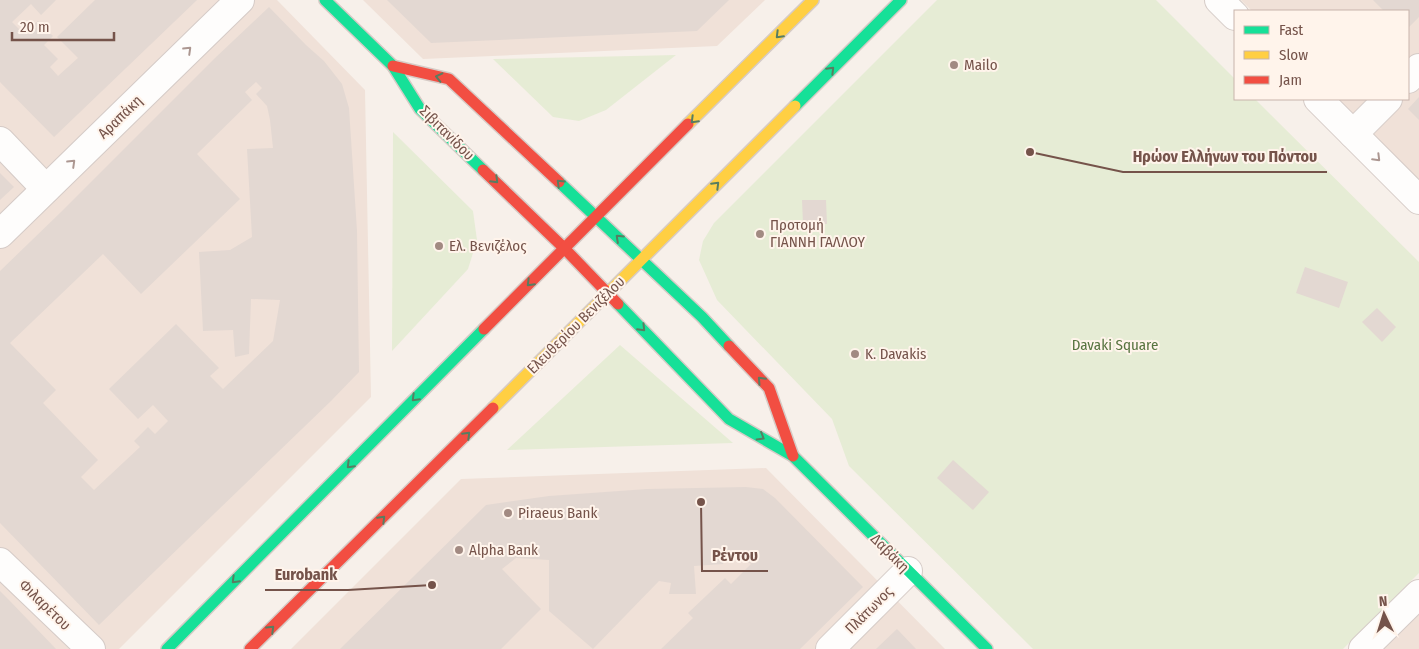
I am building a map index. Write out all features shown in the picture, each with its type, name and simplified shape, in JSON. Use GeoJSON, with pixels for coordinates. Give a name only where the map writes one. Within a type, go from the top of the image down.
{"type":"FeatureCollection","features":[{"type":"Feature","properties":{"kind":"main road","name":"Σιβιτανίδου"},"geometry":{"type":"LineString","coordinates":[[325,0],[393,66],[420,109],[608,293]]}},
{"type":"Feature","properties":{"kind":"main road"},"geometry":{"type":"LineString","coordinates":[[167,649],[595,216],[814,0]]}},
{"type":"Feature","properties":{"kind":"main road","name":"Ελευθερίου Βενιζέλου"},"geometry":{"type":"LineString","coordinates":[[250,649],[901,0]]}},
{"type":"Feature","properties":{"kind":"main road"},"geometry":{"type":"LineString","coordinates":[[393,66],[449,79],[642,260]]}},
{"type":"Feature","properties":{"kind":"main road","name":"Δαβάκη"},"geometry":{"type":"LineString","coordinates":[[642,260],[702,317],[769,388],[793,456]]}},
{"type":"Feature","properties":{"kind":"main road","name":"Δαβάκη"},"geometry":{"type":"LineString","coordinates":[[608,293],[730,419],[793,456],[987,649]]}},
{"type":"Feature","properties":{"kind":"street","name":"Αραπάκη"},"geometry":{"type":"LineString","coordinates":[[0,234],[240,0]]}},
{"type":"Feature","properties":{"kind":"street"},"geometry":{"type":"LineString","coordinates":[[1219,0],[1234,15]]}},
{"type":"Feature","properties":{"kind":"street"},"geometry":{"type":"LineString","coordinates":[[1409,78],[1419,68]]}},
{"type":"Feature","properties":{"kind":"street"},"geometry":{"type":"LineString","coordinates":[[1319,100],[1419,200]]}},
{"type":"Feature","properties":{"kind":"street"},"geometry":{"type":"LineString","coordinates":[[1353,134],[1387,100]]}},
{"type":"Feature","properties":{"kind":"street"},"geometry":{"type":"LineString","coordinates":[[0,141],[46,189]]}},
{"type":"Feature","properties":{"kind":"street","name":"Φιλαρέτου"},"geometry":{"type":"LineString","coordinates":[[0,562],[91,649]]}},
{"type":"Feature","properties":{"kind":"street","name":"Πλάτωνος"},"geometry":{"type":"LineString","coordinates":[[830,649],[908,571]]}},
{"type":"Feature","properties":{"kind":"street"},"geometry":{"type":"LineString","coordinates":[[1364,649],[1419,594]]}},
{"type":"Feature","properties":{"kind":"shaded area"},"geometry":{"type":"Polygon","coordinates":[[[0,0],[277,0],[365,90],[371,397],[119,649],[0,649],[0,0]]]}},
{"type":"Feature","properties":{"kind":"shaded area"},"geometry":{"type":"Polygon","coordinates":[[[363,0],[765,0],[717,46],[423,59],[363,0]]]}},
{"type":"Feature","properties":{"kind":"shaded area"},"geometry":{"type":"Polygon","coordinates":[[[1241,0],[1419,0],[1419,183],[1338,100],[1409,100],[1409,10],[1251,10],[1241,0]]]}},
{"type":"Feature","properties":{"kind":"shaded area"},"geometry":{"type":"Polygon","coordinates":[[[766,468],[945,649],[291,649],[461,479],[766,468]]]}},
{"type":"Feature","properties":{"kind":"shaded area"},"geometry":{"type":"Polygon","coordinates":[[[1419,603],[1419,649],[1373,649],[1419,603]]]}},
{"type":"Feature","properties":{"kind":"green space","name":"Davaki Square"},"geometry":{"type":"Polygon","coordinates":[[[937,0],[1156,0],[1234,78],[1234,100],[1256,100],[1419,262],[1419,573],[1343,649],[1033,649],[849,466],[832,419],[717,300],[699,260],[703,241],[714,223],[937,0]]]}},
{"type":"Feature","properties":{"kind":"green space"},"geometry":{"type":"Polygon","coordinates":[[[676,55],[606,110],[579,121],[553,117],[493,59],[676,55]]]}},
{"type":"Feature","properties":{"kind":"green space"},"geometry":{"type":"Polygon","coordinates":[[[393,132],[473,211],[477,240],[468,269],[392,351],[393,132]]]}},
{"type":"Feature","properties":{"kind":"green space"},"geometry":{"type":"Polygon","coordinates":[[[620,345],[733,443],[507,450],[620,345]]]}},
{"type":"Feature","properties":{"kind":"building"},"geometry":{"type":"Polygon","coordinates":[[[0,0],[56,0],[41,15],[31,4],[12,22],[24,34],[38,21],[53,36],[44,45],[58,59],[50,67],[58,76],[78,58],[57,37],[95,0],[197,0],[54,137],[0,82],[0,0]]]}},
{"type":"Feature","properties":{"kind":"building"},"geometry":{"type":"Polygon","coordinates":[[[387,0],[729,0],[697,31],[431,43],[387,0]]]}},
{"type":"Feature","properties":{"kind":"building"},"geometry":{"type":"Polygon","coordinates":[[[1373,0],[1419,0],[1419,17],[1409,27],[1409,10],[1383,10],[1373,0]]]}},
{"type":"Feature","properties":{"kind":"building"},"geometry":{"type":"Polygon","coordinates":[[[269,7],[324,61],[342,84],[349,108],[357,231],[359,372],[99,625],[0,523],[0,271],[269,7]],[[256,82],[245,92],[252,100],[197,154],[240,199],[141,294],[103,254],[10,343],[56,390],[43,403],[98,460],[81,477],[94,490],[140,447],[134,441],[148,427],[155,434],[168,421],[153,405],[138,419],[109,389],[176,324],[219,368],[210,376],[223,389],[273,341],[280,300],[251,299],[249,354],[235,357],[233,330],[203,331],[199,252],[230,250],[252,237],[247,149],[273,148],[267,106],[256,94],[262,88],[256,82]]]}},
{"type":"Feature","properties":{"kind":"building"},"geometry":{"type":"Polygon","coordinates":[[[1419,97],[1419,120],[1408,109],[1419,97]]]}},
{"type":"Feature","properties":{"kind":"building"},"geometry":{"type":"Polygon","coordinates":[[[0,173],[14,187],[0,200],[0,173]]]}},
{"type":"Feature","properties":{"kind":"building"},"geometry":{"type":"Polygon","coordinates":[[[802,200],[826,200],[827,224],[803,224],[802,200]]]}},
{"type":"Feature","properties":{"kind":"building"},"geometry":{"type":"Polygon","coordinates":[[[1305,267],[1348,282],[1339,308],[1296,293],[1305,267]]]}},
{"type":"Feature","properties":{"kind":"building"},"geometry":{"type":"Polygon","coordinates":[[[1377,308],[1396,327],[1382,342],[1362,322],[1377,308]]]}},
{"type":"Feature","properties":{"kind":"building"},"geometry":{"type":"Polygon","coordinates":[[[953,460],[989,492],[973,510],[937,478],[953,460]]]}},
{"type":"Feature","properties":{"kind":"building"},"geometry":{"type":"Polygon","coordinates":[[[746,487],[763,489],[775,498],[863,587],[800,649],[661,649],[693,618],[688,613],[725,578],[731,584],[751,564],[730,551],[723,564],[694,566],[696,594],[669,594],[671,583],[659,581],[593,649],[549,611],[549,560],[516,558],[502,569],[541,609],[501,649],[340,649],[486,505],[549,496],[647,489],[746,487]]]}},
{"type":"Feature","properties":{"kind":"building"},"geometry":{"type":"Polygon","coordinates":[[[0,591],[7,598],[56,649],[0,649],[0,591]]]}},
{"type":"Feature","properties":{"kind":"building"},"geometry":{"type":"Polygon","coordinates":[[[897,629],[916,649],[876,649],[897,629]]]}},
{"type":"Feature","properties":{"kind":"traffic: fast"},"geometry":{"type":"LineString","coordinates":[[325,0],[393,66],[420,109],[483,170]]}},
{"type":"Feature","properties":{"kind":"traffic: fast"},"geometry":{"type":"LineString","coordinates":[[795,106],[901,0]]}},
{"type":"Feature","properties":{"kind":"traffic: fast"},"geometry":{"type":"LineString","coordinates":[[559,182],[702,317],[729,346]]}},
{"type":"Feature","properties":{"kind":"traffic: fast"},"geometry":{"type":"LineString","coordinates":[[618,304],[729,419],[793,456],[987,649]]}},
{"type":"Feature","properties":{"kind":"traffic: fast"},"geometry":{"type":"LineString","coordinates":[[167,649],[484,329]]}},
{"type":"Feature","properties":{"kind":"traffic: slow"},"geometry":{"type":"LineString","coordinates":[[688,124],[813,0]]}},
{"type":"Feature","properties":{"kind":"traffic: slow"},"geometry":{"type":"LineString","coordinates":[[493,408],[795,106]]}},
{"type":"Feature","properties":{"kind":"traffic: jam"},"geometry":{"type":"LineString","coordinates":[[393,66],[449,79],[559,182]]}},
{"type":"Feature","properties":{"kind":"traffic: jam"},"geometry":{"type":"LineString","coordinates":[[484,329],[688,124]]}},
{"type":"Feature","properties":{"kind":"traffic: jam"},"geometry":{"type":"LineString","coordinates":[[483,170],[564,248],[618,304]]}},
{"type":"Feature","properties":{"kind":"traffic: jam"},"geometry":{"type":"LineString","coordinates":[[729,346],[769,388],[793,456]]}},
{"type":"Feature","properties":{"kind":"traffic: jam"},"geometry":{"type":"LineString","coordinates":[[250,649],[493,408]]}},
{"type":"Feature","properties":{"kind":"place","name":"Mailo"},"geometry":{"type":"Point","coordinates":[954,65]}},
{"type":"Feature","properties":{"kind":"place","name":"Ηρώον Ελλήνων του Πόντου"},"geometry":{"type":"Point","coordinates":[1030,152]}},
{"type":"Feature","properties":{"kind":"place","name":"Προτομή ΓΙΑΝΝΗ ΓΑΛΛΟΥ"},"geometry":{"type":"Point","coordinates":[760,234]}},
{"type":"Feature","properties":{"kind":"place","name":"Ελ. Βενιζέλος"},"geometry":{"type":"Point","coordinates":[439,246]}},
{"type":"Feature","properties":{"kind":"place","name":"K. Davakis"},"geometry":{"type":"Point","coordinates":[855,354]}},
{"type":"Feature","properties":{"kind":"place","name":"Ρέντου"},"geometry":{"type":"Point","coordinates":[701,502]}},
{"type":"Feature","properties":{"kind":"place","name":"Piraeus Bank"},"geometry":{"type":"Point","coordinates":[508,513]}},
{"type":"Feature","properties":{"kind":"place","name":"Alpha Bank"},"geometry":{"type":"Point","coordinates":[459,550]}},
{"type":"Feature","properties":{"kind":"place","name":"Eurobank"},"geometry":{"type":"Point","coordinates":[432,585]}}]}
